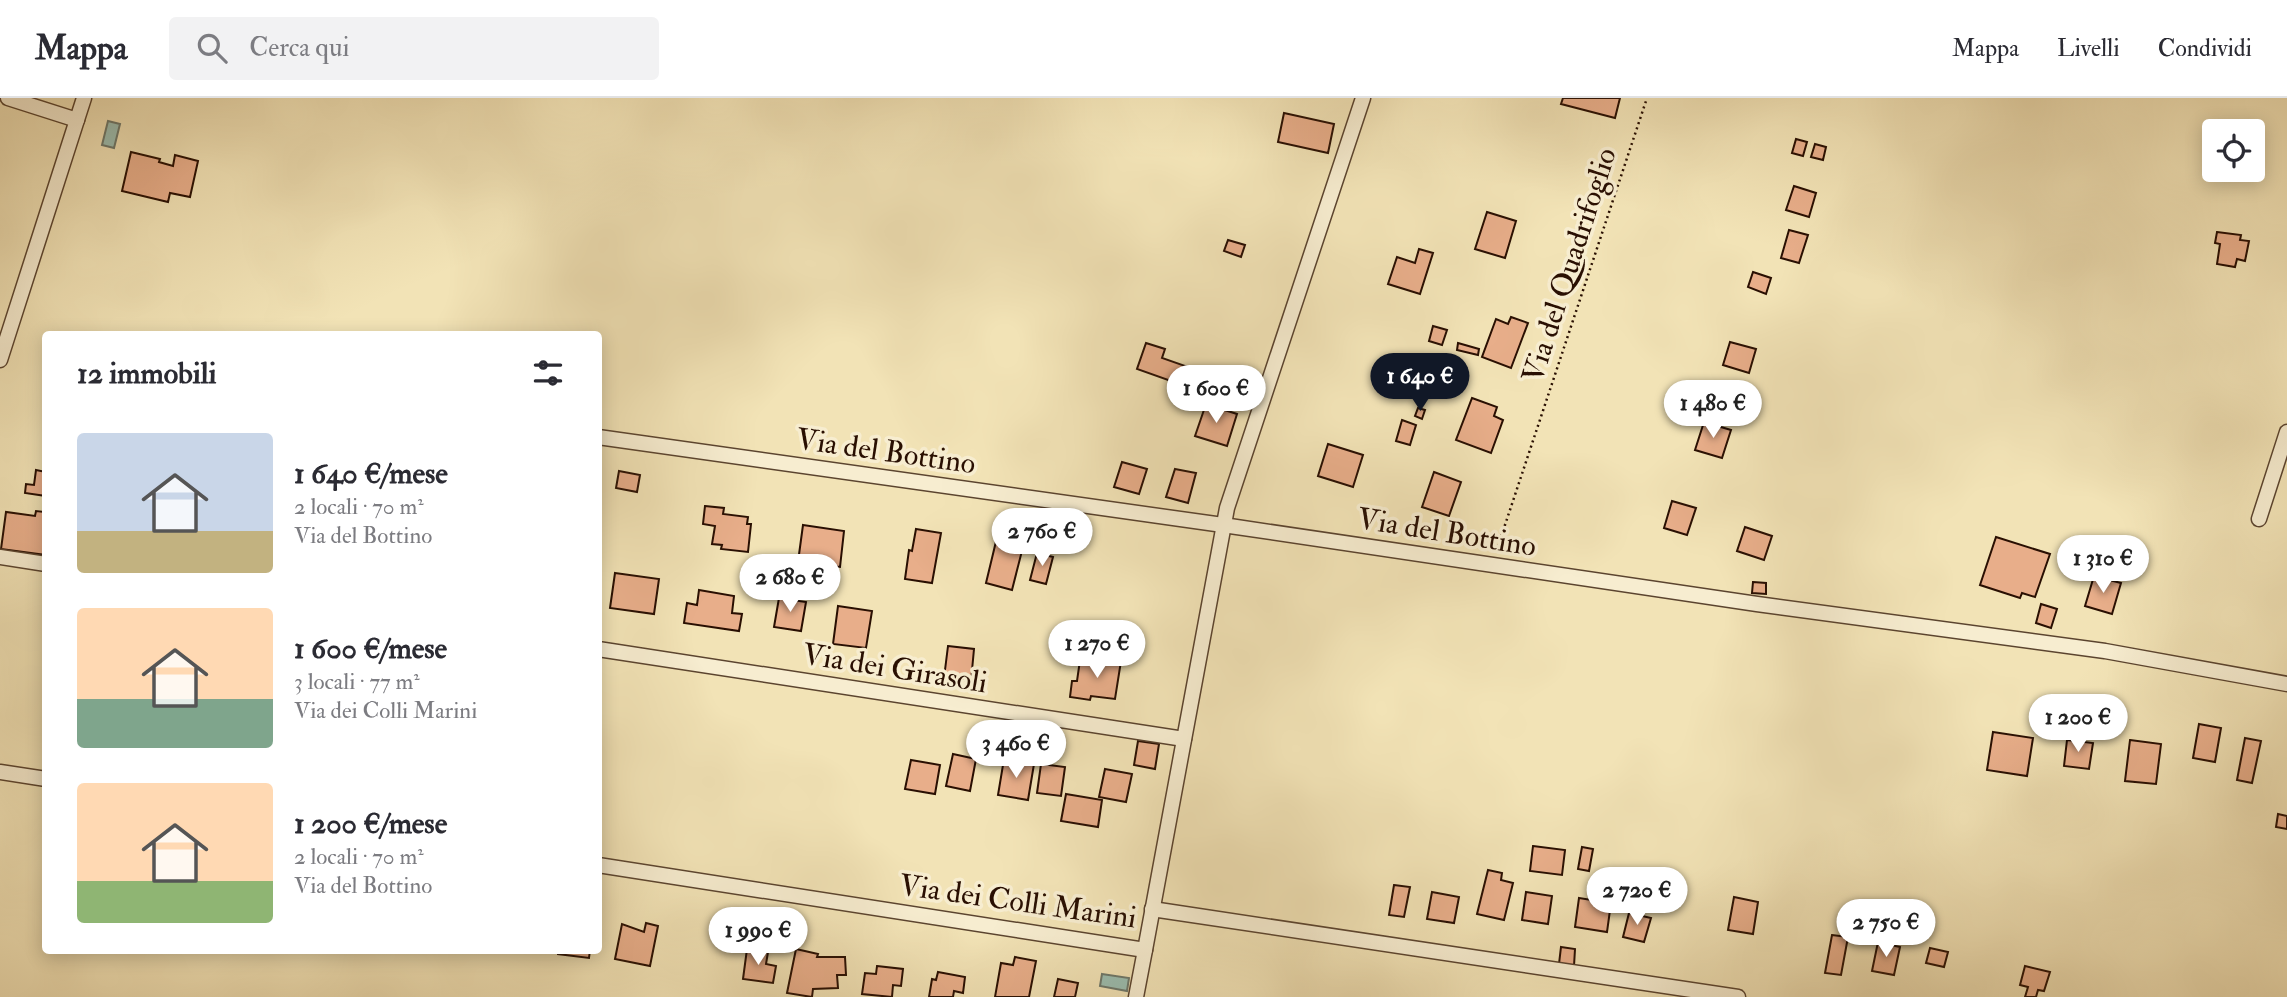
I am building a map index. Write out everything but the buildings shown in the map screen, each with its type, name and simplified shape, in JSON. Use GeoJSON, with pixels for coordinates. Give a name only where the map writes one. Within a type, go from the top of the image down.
{"type":"FeatureCollection","features":[{"type":"Feature","properties":{"kind":"street"},"geometry":{"type":"LineString","coordinates":[[8,98],[77,120]]}},
{"type":"Feature","properties":{"kind":"street"},"geometry":{"type":"LineString","coordinates":[[0,360],[84,98]]}},
{"type":"Feature","properties":{"kind":"street","name":"Via dei Colli Marini"},"geometry":{"type":"LineString","coordinates":[[602,866],[1145,950],[1231,490],[1363,98]]}},
{"type":"Feature","properties":{"kind":"street"},"geometry":{"type":"LineString","coordinates":[[2259,519],[2287,432]]}},
{"type":"Feature","properties":{"kind":"street","name":"Via del Bottino"},"geometry":{"type":"LineString","coordinates":[[602,438],[1757,604],[2105,651],[2287,684]]}},
{"type":"Feature","properties":{"kind":"street"},"geometry":{"type":"LineString","coordinates":[[0,557],[42,563]]}},
{"type":"Feature","properties":{"kind":"street","name":"Via dei Girasoli"},"geometry":{"type":"LineString","coordinates":[[602,650],[1184,739]]}},
{"type":"Feature","properties":{"kind":"street"},"geometry":{"type":"LineString","coordinates":[[0,772],[42,778]]}},
{"type":"Feature","properties":{"kind":"street"},"geometry":{"type":"LineString","coordinates":[[1152,909],[1738,997]]}},
{"type":"Feature","properties":{"kind":"street"},"geometry":{"type":"LineString","coordinates":[[1136,997],[1145,950]]}},
{"type":"Feature","properties":{"kind":"path","name":"Via del Quadrifoglio"},"geometry":{"type":"LineString","coordinates":[[1492,565],[1647,98]]}},
{"type":"Feature","properties":{"kind":"shaded area"},"geometry":{"type":"Polygon","coordinates":[[[108,121],[120,124],[114,148],[102,145],[108,121]]]}},
{"type":"Feature","properties":{"kind":"shaded area"},"geometry":{"type":"Polygon","coordinates":[[[1102,974],[1129,978],[1127,991],[1100,986],[1102,974]]]}}]}
